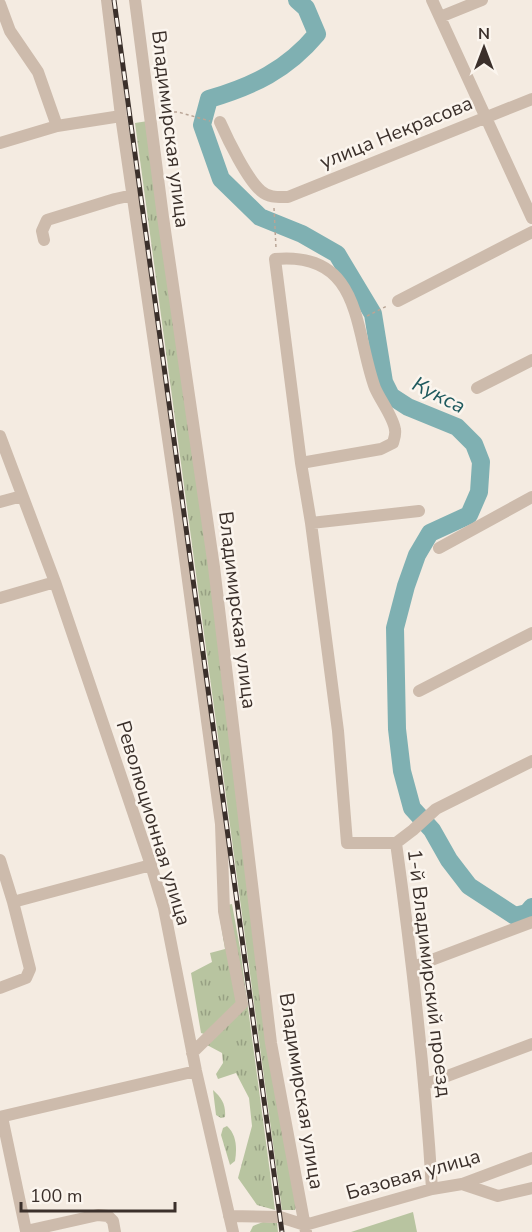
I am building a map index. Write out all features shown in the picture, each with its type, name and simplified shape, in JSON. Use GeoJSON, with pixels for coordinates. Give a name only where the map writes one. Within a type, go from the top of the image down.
{"type":"FeatureCollection","features":[{"type":"Feature","properties":{"kind":"street"},"geometry":{"type":"LineString","coordinates":[[107,0],[121,116],[179,514],[220,824],[224,911],[242,1004],[192,1053]]}},
{"type":"Feature","properties":{"kind":"street","name":"Владимирская улица"},"geometry":{"type":"LineString","coordinates":[[135,0],[163,217],[214,567],[271,1042],[305,1228]]}},
{"type":"Feature","properties":{"kind":"street"},"geometry":{"type":"LineString","coordinates":[[432,0],[532,218]]}},
{"type":"Feature","properties":{"kind":"street"},"geometry":{"type":"LineString","coordinates":[[440,17],[482,0]]}},
{"type":"Feature","properties":{"kind":"street"},"geometry":{"type":"LineString","coordinates":[[0,4],[10,32],[38,72],[57,126]]}},
{"type":"Feature","properties":{"kind":"street","name":"улица Некрасова"},"geometry":{"type":"LineString","coordinates":[[215,122],[261,192],[273,198],[288,197],[532,99]]}},
{"type":"Feature","properties":{"kind":"street"},"geometry":{"type":"LineString","coordinates":[[0,143],[57,126],[121,116]]}},
{"type":"Feature","properties":{"kind":"street"},"geometry":{"type":"LineString","coordinates":[[44,240],[42,231],[47,220],[133,195]]}},
{"type":"Feature","properties":{"kind":"street"},"geometry":{"type":"LineString","coordinates":[[398,301],[532,232]]}},
{"type":"Feature","properties":{"kind":"street","name":"1-й Владимирский проезд"},"geometry":{"type":"LineString","coordinates":[[301,463],[381,449],[393,443],[395,429],[375,388],[355,309],[346,290],[328,270],[309,260],[289,257],[276,259],[301,463],[338,731],[347,843],[396,843],[426,1084],[432,1189]]}},
{"type":"Feature","properties":{"kind":"street"},"geometry":{"type":"LineString","coordinates":[[477,388],[532,360]]}},
{"type":"Feature","properties":{"kind":"street","name":"Революционная улица"},"geometry":{"type":"LineString","coordinates":[[0,436],[55,582],[164,909],[192,1053],[233,1232]]}},
{"type":"Feature","properties":{"kind":"street"},"geometry":{"type":"LineString","coordinates":[[0,502],[22,496]]}},
{"type":"Feature","properties":{"kind":"street"},"geometry":{"type":"LineString","coordinates":[[439,548],[532,497]]}},
{"type":"Feature","properties":{"kind":"street"},"geometry":{"type":"LineString","coordinates":[[311,523],[419,511]]}},
{"type":"Feature","properties":{"kind":"street"},"geometry":{"type":"LineString","coordinates":[[0,598],[55,582]]}},
{"type":"Feature","properties":{"kind":"street"},"geometry":{"type":"LineString","coordinates":[[419,691],[532,633]]}},
{"type":"Feature","properties":{"kind":"street"},"geometry":{"type":"LineString","coordinates":[[396,843],[413,831],[436,809],[532,760]]}},
{"type":"Feature","properties":{"kind":"street"},"geometry":{"type":"LineString","coordinates":[[0,860],[30,969],[26,978],[0,988]]}},
{"type":"Feature","properties":{"kind":"street"},"geometry":{"type":"LineString","coordinates":[[13,902],[151,865]]}},
{"type":"Feature","properties":{"kind":"street"},"geometry":{"type":"LineString","coordinates":[[413,967],[532,922]]}},
{"type":"Feature","properties":{"kind":"street"},"geometry":{"type":"LineString","coordinates":[[426,1084],[532,1044]]}},
{"type":"Feature","properties":{"kind":"street"},"geometry":{"type":"LineString","coordinates":[[115,1232],[108,1216],[98,1215],[24,1231],[1,1117],[196,1071]]}},
{"type":"Feature","properties":{"kind":"street","name":"Базовая улица"},"geometry":{"type":"LineString","coordinates":[[305,1228],[432,1189],[462,1184],[532,1158]]}},
{"type":"Feature","properties":{"kind":"street"},"geometry":{"type":"LineString","coordinates":[[462,1184],[498,1197],[532,1188]]}},
{"type":"Feature","properties":{"kind":"street"},"geometry":{"type":"LineString","coordinates":[[229,1216],[280,1217],[305,1228]]}},
{"type":"Feature","properties":{"kind":"path"},"geometry":{"type":"LineString","coordinates":[[150,112],[177,112],[215,122]]}},
{"type":"Feature","properties":{"kind":"path"},"geometry":{"type":"LineString","coordinates":[[275,218],[276,236]]}},
{"type":"Feature","properties":{"kind":"path"},"geometry":{"type":"LineString","coordinates":[[367,316],[378,311]]}},
{"type":"Feature","properties":{"kind":"green space"},"geometry":{"type":"Polygon","coordinates":[[[148,121],[297,1205],[295,1210],[282,1210],[135,123],[148,121]]]}},
{"type":"Feature","properties":{"kind":"green space"},"geometry":{"type":"Polygon","coordinates":[[[232,904],[275,1210],[257,1205],[238,1178],[252,1126],[249,1098],[236,1073],[218,1079],[216,1074],[223,1063],[222,1053],[207,1045],[244,1006],[227,905],[232,904]]]}},
{"type":"Feature","properties":{"kind":"green space"},"geometry":{"type":"Polygon","coordinates":[[[218,907],[240,1004],[207,1035],[201,1033],[191,973],[212,962],[210,953],[225,949],[218,907]]]}},
{"type":"Feature","properties":{"kind":"green space"},"geometry":{"type":"Polygon","coordinates":[[[213,1090],[223,1102],[225,1117],[221,1118],[216,1115],[213,1090]]]}},
{"type":"Feature","properties":{"kind":"green space"},"geometry":{"type":"Polygon","coordinates":[[[227,1126],[233,1134],[236,1147],[235,1161],[230,1165],[221,1135],[223,1128],[227,1126]]]}},
{"type":"Feature","properties":{"kind":"green space"},"geometry":{"type":"Polygon","coordinates":[[[413,1212],[417,1232],[351,1232],[413,1212]]]}},
{"type":"Feature","properties":{"kind":"green space"},"geometry":{"type":"Polygon","coordinates":[[[263,1222],[277,1223],[278,1232],[250,1232],[253,1226],[263,1222]]]}},
{"type":"Feature","properties":{"kind":"waterway","name":"Кукса"},"geometry":{"type":"LineString","coordinates":[[297,0],[306,8],[317,34],[294,58],[268,75],[209,99],[202,125],[221,179],[260,217],[302,234],[337,254],[373,314],[384,382],[391,396],[408,407],[457,427],[474,444],[481,462],[479,492],[469,515],[430,533],[417,555],[395,628],[397,729],[402,771],[412,808],[432,830],[449,860],[469,886],[515,916],[527,913],[532,907]]}},
{"type":"Feature","properties":{"kind":"railway"},"geometry":{"type":"LineString","coordinates":[[114,0],[282,1232]]}}]}
